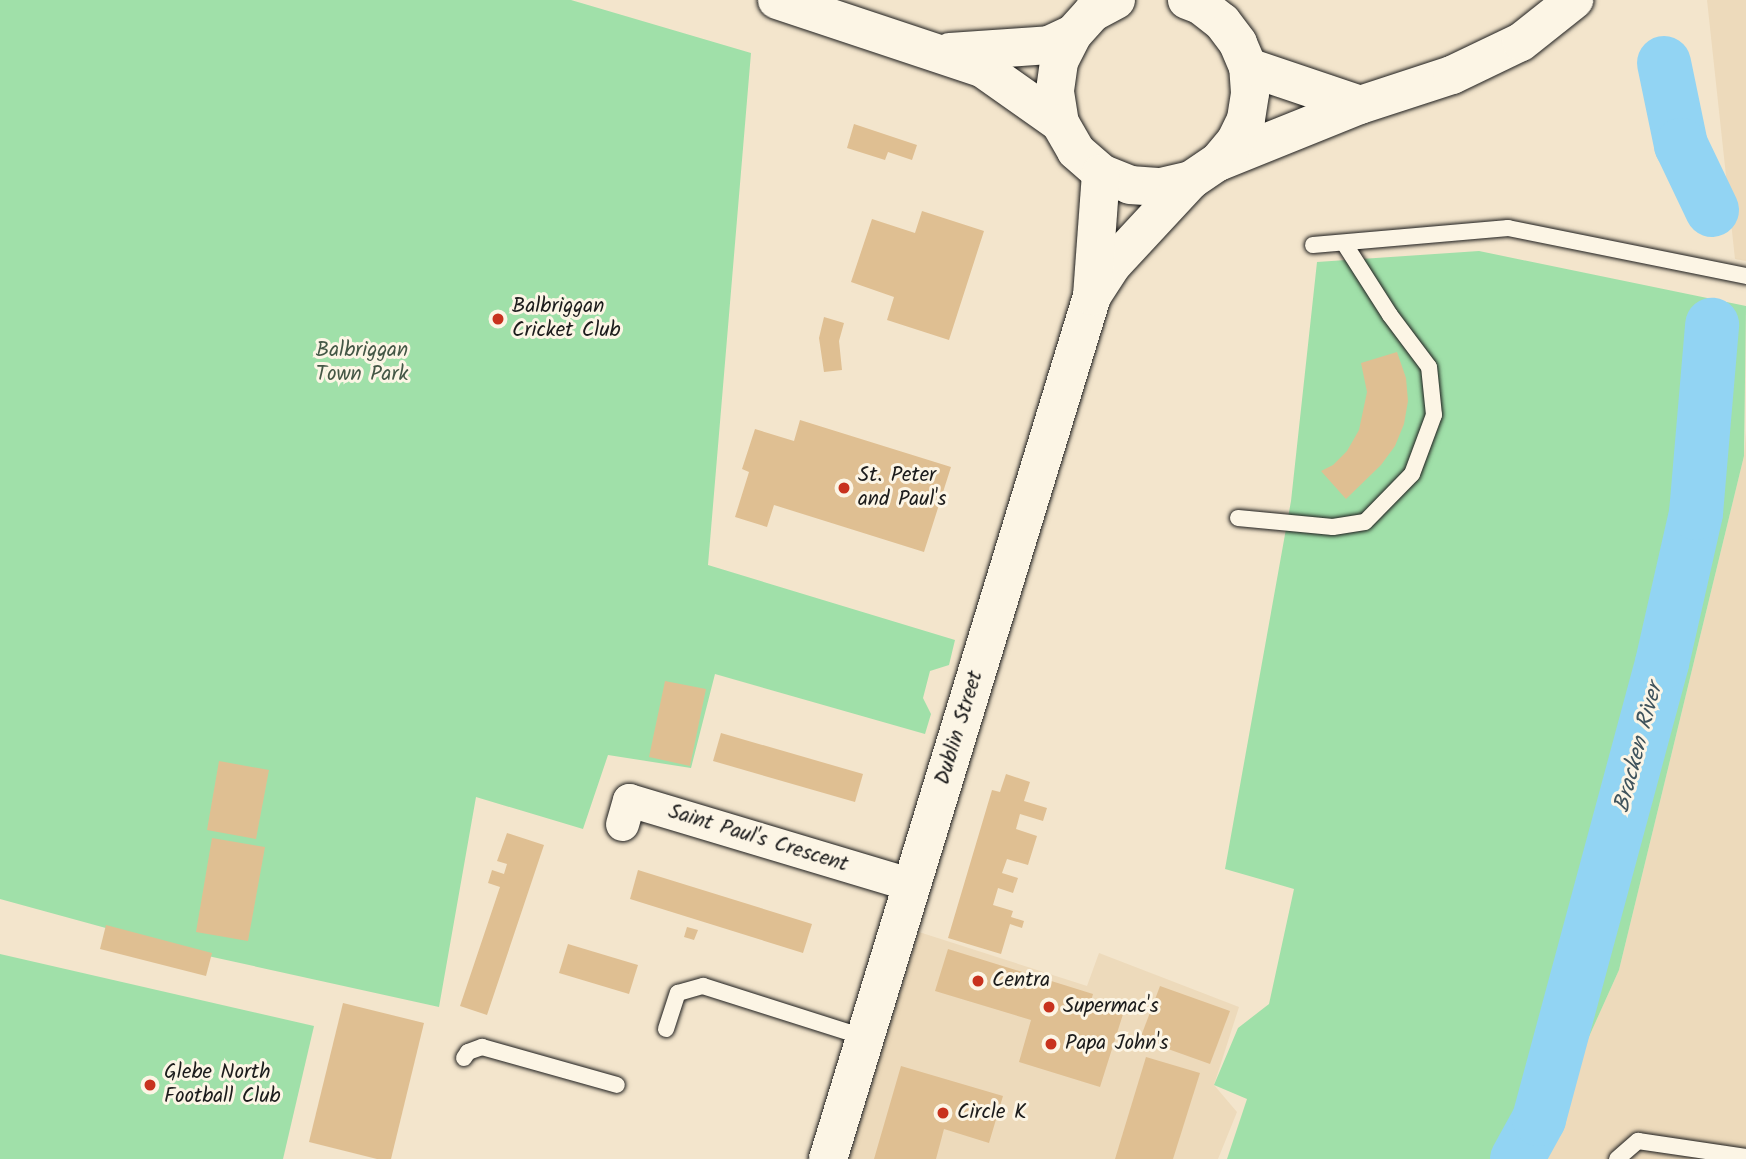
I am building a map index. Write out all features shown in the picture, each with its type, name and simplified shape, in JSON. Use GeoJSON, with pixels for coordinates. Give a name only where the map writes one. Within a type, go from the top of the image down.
{"type":"FeatureCollection","features":[{"type":"Feature","properties":{"kind":"main road"},"geometry":{"type":"LineString","coordinates":[[777,0],[982,68],[1060,122]]}},
{"type":"Feature","properties":{"kind":"main road"},"geometry":{"type":"LineString","coordinates":[[1116,0],[1092,13],[1073,34],[1058,72],[1055,92],[1060,122],[1076,151],[1101,173],[1130,185],[1161,187],[1360,105],[1452,75],[1521,42],[1574,0]]}},
{"type":"Feature","properties":{"kind":"main road"},"geometry":{"type":"LineString","coordinates":[[1186,0],[1219,11],[1238,43],[1248,67],[1360,105]]}},
{"type":"Feature","properties":{"kind":"main road"},"geometry":{"type":"LineString","coordinates":[[940,53],[1049,45],[1073,34]]}},
{"type":"Feature","properties":{"kind":"main road","name":"Dublin Street"},"geometry":{"type":"LineString","coordinates":[[1092,296],[1112,265],[1235,142],[1246,119],[1250,93],[1248,67]]}},
{"type":"Feature","properties":{"kind":"main road","name":"Dublin Street"},"geometry":{"type":"LineString","coordinates":[[828,1159],[1092,296],[1101,173]]}},
{"type":"Feature","properties":{"kind":"street","name":"Saint Paul's Crescent"},"geometry":{"type":"LineString","coordinates":[[622,824],[629,800],[913,886]]}},
{"type":"Feature","properties":{"kind":"lane"},"geometry":{"type":"LineString","coordinates":[[1313,245],[1508,228],[1746,276]]}},
{"type":"Feature","properties":{"kind":"lane"},"geometry":{"type":"LineString","coordinates":[[1238,518],[1333,527],[1365,522],[1412,474],[1434,415],[1429,367],[1390,315],[1344,243]]}},
{"type":"Feature","properties":{"kind":"lane"},"geometry":{"type":"LineString","coordinates":[[666,1029],[678,993],[703,986],[867,1038]]}},
{"type":"Feature","properties":{"kind":"lane"},"geometry":{"type":"LineString","coordinates":[[464,1058],[468,1052],[482,1047],[617,1085]]}},
{"type":"Feature","properties":{"kind":"lane"},"geometry":{"type":"LineString","coordinates":[[1617,1159],[1638,1141],[1746,1157]]}},
{"type":"Feature","properties":{"kind":"shaded area"},"geometry":{"type":"Polygon","coordinates":[[[1707,0],[1746,0],[1746,261],[1735,259],[1707,0]]]}},
{"type":"Feature","properties":{"kind":"shaded area"},"geometry":{"type":"Polygon","coordinates":[[[1746,431],[1746,1159],[1534,1159],[1619,970],[1744,456],[1746,431]]]}},
{"type":"Feature","properties":{"kind":"shaded area"},"geometry":{"type":"Polygon","coordinates":[[[919,932],[1087,986],[1099,953],[1239,1007],[1214,1085],[1237,1112],[1218,1159],[849,1159],[919,932]]]}},
{"type":"Feature","properties":{"kind":"green space","name":"Balbriggan Town Park"},"geometry":{"type":"Polygon","coordinates":[[[0,0],[571,0],[751,53],[708,565],[955,640],[949,665],[930,671],[923,698],[931,714],[925,734],[715,674],[691,768],[608,755],[583,829],[476,797],[439,1007],[208,956],[0,899],[0,0]]]}},
{"type":"Feature","properties":{"kind":"green space"},"geometry":{"type":"Polygon","coordinates":[[[1479,251],[1746,306],[1744,456],[1619,970],[1534,1159],[1227,1159],[1247,1099],[1214,1085],[1238,1028],[1269,1004],[1294,889],[1225,869],[1291,501],[1317,262],[1479,251]]]}},
{"type":"Feature","properties":{"kind":"green space","name":"Glebe North Football Club"},"geometry":{"type":"Polygon","coordinates":[[[0,954],[314,1026],[283,1159],[0,1159],[0,954]]]}},
{"type":"Feature","properties":{"kind":"building"},"geometry":{"type":"Polygon","coordinates":[[[854,124],[917,145],[912,160],[888,152],[885,160],[847,148],[854,124]]]}},
{"type":"Feature","properties":{"kind":"building"},"geometry":{"type":"Polygon","coordinates":[[[922,211],[984,231],[949,340],[887,320],[894,297],[851,282],[872,219],[915,233],[922,211]]]}},
{"type":"Feature","properties":{"kind":"building"},"geometry":{"type":"Polygon","coordinates":[[[824,317],[844,323],[839,341],[842,370],[824,372],[819,338],[824,317]]]}},
{"type":"Feature","properties":{"kind":"building"},"geometry":{"type":"Polygon","coordinates":[[[1397,352],[1406,378],[1408,401],[1404,424],[1395,446],[1381,465],[1346,499],[1321,471],[1333,465],[1347,451],[1359,430],[1367,392],[1361,363],[1397,352]]]}},
{"type":"Feature","properties":{"kind":"building","name":"St. Peter and Paul's"},"geometry":{"type":"Polygon","coordinates":[[[800,420],[951,467],[924,552],[774,505],[767,527],[735,517],[749,472],[742,469],[755,429],[794,441],[800,420]]]}},
{"type":"Feature","properties":{"kind":"building"},"geometry":{"type":"Polygon","coordinates":[[[665,681],[706,689],[690,766],[649,757],[665,681]]]}},
{"type":"Feature","properties":{"kind":"building"},"geometry":{"type":"Polygon","coordinates":[[[721,733],[863,774],[855,802],[713,761],[721,733]]]}},
{"type":"Feature","properties":{"kind":"building"},"geometry":{"type":"Polygon","coordinates":[[[219,761],[269,770],[256,839],[207,830],[219,761]]]}},
{"type":"Feature","properties":{"kind":"building"},"geometry":{"type":"Polygon","coordinates":[[[1006,774],[1030,782],[1024,801],[1047,808],[1043,821],[1020,814],[1016,829],[1037,836],[1028,865],[1007,859],[1002,873],[1018,878],[1013,893],[998,888],[993,905],[1013,911],[1011,917],[1024,921],[1022,928],[1010,924],[1001,954],[948,938],[992,790],[1000,792],[1006,774]]]}},
{"type":"Feature","properties":{"kind":"building"},"geometry":{"type":"Polygon","coordinates":[[[507,833],[544,845],[487,1015],[460,1006],[500,887],[488,883],[492,870],[504,874],[507,864],[497,861],[507,833]]]}},
{"type":"Feature","properties":{"kind":"building"},"geometry":{"type":"Polygon","coordinates":[[[212,838],[265,847],[248,941],[196,932],[212,838]]]}},
{"type":"Feature","properties":{"kind":"building"},"geometry":{"type":"Polygon","coordinates":[[[638,870],[812,924],[803,953],[630,899],[638,870]]]}},
{"type":"Feature","properties":{"kind":"building"},"geometry":{"type":"Polygon","coordinates":[[[106,925],[212,953],[206,976],[100,949],[106,925]]]}},
{"type":"Feature","properties":{"kind":"building"},"geometry":{"type":"Polygon","coordinates":[[[687,927],[698,930],[694,940],[684,937],[687,927]]]}},
{"type":"Feature","properties":{"kind":"building"},"geometry":{"type":"Polygon","coordinates":[[[568,944],[638,965],[629,994],[559,973],[568,944]]]}},
{"type":"Feature","properties":{"kind":"building"},"geometry":{"type":"Polygon","coordinates":[[[948,949],[1093,994],[1091,1001],[1124,1011],[1100,1087],[1019,1062],[1031,1020],[935,991],[948,949]]]}},
{"type":"Feature","properties":{"kind":"building"},"geometry":{"type":"Polygon","coordinates":[[[1160,986],[1230,1011],[1210,1064],[1140,1039],[1160,986]]]}},
{"type":"Feature","properties":{"kind":"building","name":"Glebe North Football Club"},"geometry":{"type":"Polygon","coordinates":[[[343,1003],[424,1023],[391,1159],[377,1159],[309,1142],[343,1003]]]}},
{"type":"Feature","properties":{"kind":"building"},"geometry":{"type":"Polygon","coordinates":[[[1146,1057],[1200,1073],[1173,1159],[1115,1159],[1146,1057]]]}},
{"type":"Feature","properties":{"kind":"building","name":"Circle K"},"geometry":{"type":"Polygon","coordinates":[[[901,1066],[1003,1096],[989,1143],[944,1129],[936,1159],[874,1159],[901,1066]]]}},
{"type":"Feature","properties":{"kind":"waterway","name":"Bracken River"},"geometry":{"type":"LineString","coordinates":[[1664,63],[1681,145],[1712,210]]}},
{"type":"Feature","properties":{"kind":"waterway","name":"Bracken River"},"geometry":{"type":"LineString","coordinates":[[1517,1159],[1539,1119],[1662,663],[1696,513],[1712,325]]}},
{"type":"Feature","properties":{"kind":"place","name":"Balbriggan Cricket Club"},"geometry":{"type":"Point","coordinates":[498,319]}},
{"type":"Feature","properties":{"kind":"place","name":"St. Peter and Paul's"},"geometry":{"type":"Point","coordinates":[844,488]}},
{"type":"Feature","properties":{"kind":"place","name":"Centra"},"geometry":{"type":"Point","coordinates":[978,981]}},
{"type":"Feature","properties":{"kind":"place","name":"Supermac's"},"geometry":{"type":"Point","coordinates":[1049,1007]}},
{"type":"Feature","properties":{"kind":"place","name":"Papa John's"},"geometry":{"type":"Point","coordinates":[1051,1044]}},
{"type":"Feature","properties":{"kind":"place","name":"Glebe North Football Club"},"geometry":{"type":"Point","coordinates":[150,1085]}},
{"type":"Feature","properties":{"kind":"place","name":"Circle K"},"geometry":{"type":"Point","coordinates":[943,1113]}}]}
